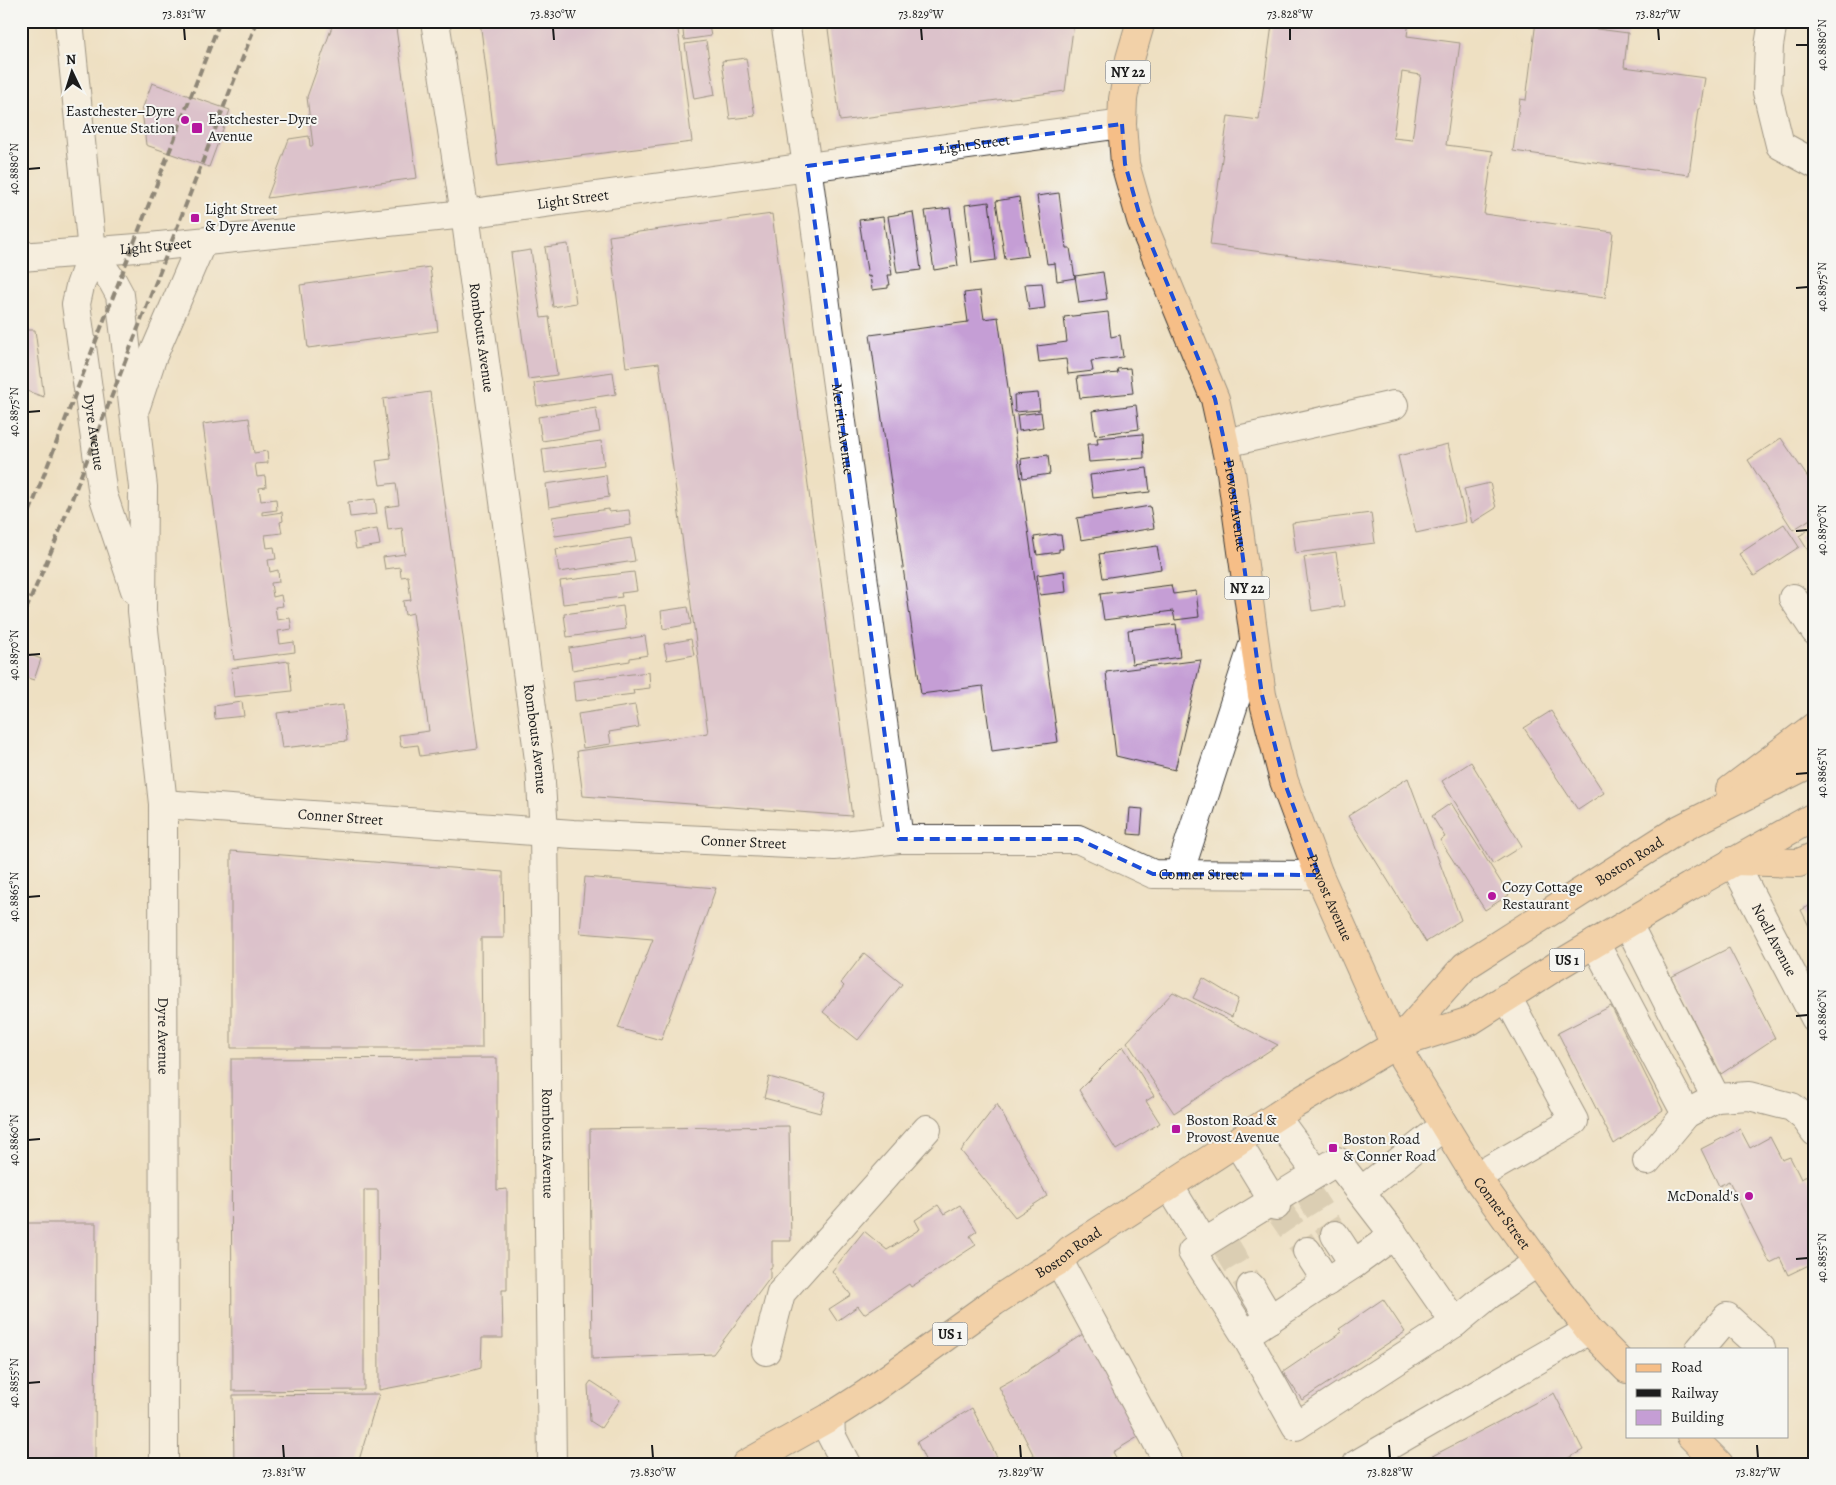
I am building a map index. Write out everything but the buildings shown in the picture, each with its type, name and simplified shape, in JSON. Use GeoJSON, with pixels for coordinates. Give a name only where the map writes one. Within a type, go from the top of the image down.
{"type":"FeatureCollection","features":[{"type":"Feature","properties":{"kind":"main road","name":"Provost Avenue"},"geometry":{"type":"LineString","coordinates":[[1142,21],[1130,59],[1123,99],[1122,124],[1125,164],[1141,220],[1215,399],[1231,472],[1262,695],[1284,781],[1319,875],[1395,1045]]}},
{"type":"Feature","properties":{"kind":"main road"},"geometry":{"type":"LineString","coordinates":[[1678,830],[1815,726]]}},
{"type":"Feature","properties":{"kind":"main road","name":"Boston Road"},"geometry":{"type":"LineString","coordinates":[[1395,1045],[1465,966],[1678,830],[1815,761]]}},
{"type":"Feature","properties":{"kind":"main road","name":"Boston Road"},"geometry":{"type":"LineString","coordinates":[[746,1464],[830,1417],[866,1394],[994,1302],[1059,1262],[1070,1250],[1276,1117],[1395,1045],[1470,1021],[1595,943],[1815,816]]}},
{"type":"Feature","properties":{"kind":"main road"},"geometry":{"type":"LineString","coordinates":[[1733,862],[1799,863],[1815,856]]}},
{"type":"Feature","properties":{"kind":"main road","name":"Conner Street"},"geometry":{"type":"LineString","coordinates":[[1395,1045],[1476,1178],[1589,1330],[1626,1368]]}},
{"type":"Feature","properties":{"kind":"main road"},"geometry":{"type":"LineString","coordinates":[[1693,1438],[1719,1464]]}},
{"type":"Feature","properties":{"kind":"street","name":"Dyre Avenue"},"geometry":{"type":"LineString","coordinates":[[69,21],[92,252],[76,304],[78,323],[103,495],[142,611]]}},
{"type":"Feature","properties":{"kind":"street","name":"Rombouts Avenue"},"geometry":{"type":"LineString","coordinates":[[435,21],[465,214],[540,767],[544,832],[552,1464]]}},
{"type":"Feature","properties":{"kind":"street","name":"Merritt Avenue"},"geometry":{"type":"LineString","coordinates":[[785,21],[807,166],[899,839]]}},
{"type":"Feature","properties":{"kind":"street"},"geometry":{"type":"LineString","coordinates":[[1773,21],[1769,46],[1767,92],[1780,145],[1815,164]]}},
{"type":"Feature","properties":{"kind":"street","name":"Light Street"},"geometry":{"type":"LineString","coordinates":[[21,257],[202,242],[465,214],[1122,124]]}},
{"type":"Feature","properties":{"kind":"street"},"geometry":{"type":"LineString","coordinates":[[134,412],[152,358],[202,242]]}},
{"type":"Feature","properties":{"kind":"street","name":"Dyre Avenue"},"geometry":{"type":"LineString","coordinates":[[92,252],[120,295],[144,487],[142,611],[163,804],[164,1464]]}},
{"type":"Feature","properties":{"kind":"street"},"geometry":{"type":"LineString","coordinates":[[1225,443],[1394,405]]}},
{"type":"Feature","properties":{"kind":"street"},"geometry":{"type":"LineString","coordinates":[[1793,598],[1815,631]]}},
{"type":"Feature","properties":{"kind":"street"},"geometry":{"type":"LineString","coordinates":[[1178,874],[1254,642]]}},
{"type":"Feature","properties":{"kind":"street","name":"Conner Street"},"geometry":{"type":"LineString","coordinates":[[163,804],[544,832],[834,846],[899,839],[1078,839],[1154,874],[1319,875]]}},
{"type":"Feature","properties":{"kind":"street","name":"Noell Avenue"},"geometry":{"type":"LineString","coordinates":[[1733,862],[1815,1018]]}},
{"type":"Feature","properties":{"kind":"street"},"geometry":{"type":"LineString","coordinates":[[1628,924],[1716,1098]]}},
{"type":"Feature","properties":{"kind":"street"},"geometry":{"type":"LineString","coordinates":[[1595,943],[1686,1114]]}},
{"type":"Feature","properties":{"kind":"street"},"geometry":{"type":"LineString","coordinates":[[1476,1178],[1574,1121],[1507,997]]}},
{"type":"Feature","properties":{"kind":"street"},"geometry":{"type":"LineString","coordinates":[[1647,1161],[1686,1114],[1716,1098],[1749,1096],[1792,1107],[1805,1118],[1815,1132]]}},
{"type":"Feature","properties":{"kind":"street"},"geometry":{"type":"LineString","coordinates":[[1276,1117],[1308,1181]]}},
{"type":"Feature","properties":{"kind":"street"},"geometry":{"type":"LineString","coordinates":[[1361,1191],[1444,1126]]}},
{"type":"Feature","properties":{"kind":"street"},"geometry":{"type":"LineString","coordinates":[[766,1351],[781,1293],[927,1128]]}},
{"type":"Feature","properties":{"kind":"street"},"geometry":{"type":"LineString","coordinates":[[1237,1142],[1274,1203]]}},
{"type":"Feature","properties":{"kind":"street"},"geometry":{"type":"LineString","coordinates":[[1451,1326],[1394,1235],[1337,1161],[1274,1203],[1192,1252],[1245,1335],[1296,1426],[1451,1326],[1489,1294],[1538,1262]]}},
{"type":"Feature","properties":{"kind":"street"},"geometry":{"type":"LineString","coordinates":[[1170,1187],[1215,1239]]}},
{"type":"Feature","properties":{"kind":"street"},"geometry":{"type":"LineString","coordinates":[[1334,1235],[1354,1264]]}},
{"type":"Feature","properties":{"kind":"street"},"geometry":{"type":"LineString","coordinates":[[1245,1335],[1354,1264],[1394,1235]]}},
{"type":"Feature","properties":{"kind":"street"},"geometry":{"type":"LineString","coordinates":[[1307,1252],[1327,1282]]}},
{"type":"Feature","properties":{"kind":"street"},"geometry":{"type":"LineString","coordinates":[[1059,1262],[1169,1464]]}},
{"type":"Feature","properties":{"kind":"street"},"geometry":{"type":"LineString","coordinates":[[1251,1287],[1270,1319]]}},
{"type":"Feature","properties":{"kind":"street"},"geometry":{"type":"LineString","coordinates":[[1701,1348],[1727,1317],[1761,1348]]}},
{"type":"Feature","properties":{"kind":"street"},"geometry":{"type":"LineString","coordinates":[[1357,1464],[1589,1330]]}},
{"type":"Feature","properties":{"kind":"street"},"geometry":{"type":"LineString","coordinates":[[830,1417],[831,1435],[846,1464]]}},
{"type":"Feature","properties":{"kind":"highlighted area"},"geometry":{"type":"Polygon","coordinates":[[[1122,124],[1125,164],[1141,220],[1215,399],[1231,472],[1262,695],[1284,781],[1319,875],[1153,874],[1078,839],[899,839],[807,166],[1122,124]]]}},
{"type":"Feature","properties":{"kind":"tunnel"},"geometry":{"type":"LineString","coordinates":[[1304,1187],[1335,1235]]}},
{"type":"Feature","properties":{"kind":"tunnel"},"geometry":{"type":"LineString","coordinates":[[1276,1206],[1307,1251]]}},
{"type":"Feature","properties":{"kind":"tunnel"},"geometry":{"type":"LineString","coordinates":[[1223,1241],[1251,1287]]}},
{"type":"Feature","properties":{"kind":"railway"},"geometry":{"type":"LineString","coordinates":[[21,534],[220,21]]}},
{"type":"Feature","properties":{"kind":"railway"},"geometry":{"type":"LineString","coordinates":[[21,621],[56,540],[257,21]]}},
{"type":"Feature","properties":{"kind":"place","name":"Eastchester–Dyre Avenue Station"},"geometry":{"type":"Point","coordinates":[185,120]}},
{"type":"Feature","properties":{"kind":"place","name":"Eastchester–Dyre Avenue"},"geometry":{"type":"Point","coordinates":[197,128]}},
{"type":"Feature","properties":{"kind":"place","name":"Light Street & Dyre Avenue"},"geometry":{"type":"Point","coordinates":[195,218]}},
{"type":"Feature","properties":{"kind":"place","name":"Cozy Cottage Restaurant"},"geometry":{"type":"Point","coordinates":[1492,896]}},
{"type":"Feature","properties":{"kind":"place","name":"Boston Road & Provost Avenue"},"geometry":{"type":"Point","coordinates":[1176,1129]}},
{"type":"Feature","properties":{"kind":"place","name":"Boston Road & Conner Road"},"geometry":{"type":"Point","coordinates":[1333,1148]}},
{"type":"Feature","properties":{"kind":"place","name":"McDonald's"},"geometry":{"type":"Point","coordinates":[1749,1196]}}]}
